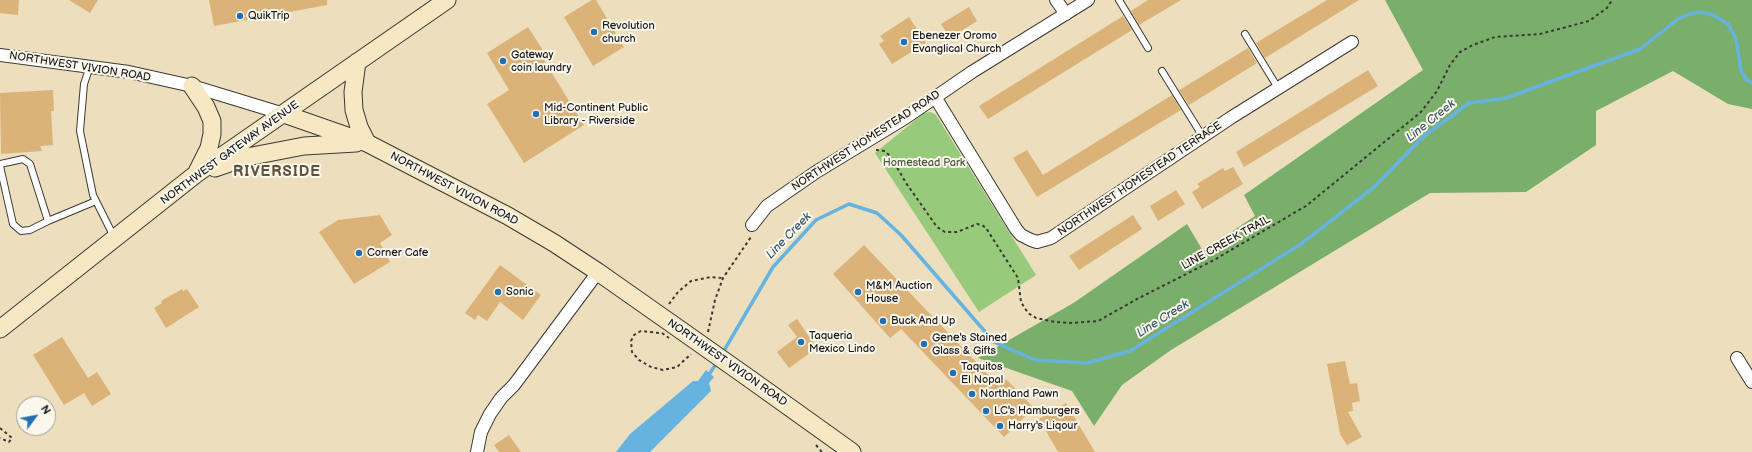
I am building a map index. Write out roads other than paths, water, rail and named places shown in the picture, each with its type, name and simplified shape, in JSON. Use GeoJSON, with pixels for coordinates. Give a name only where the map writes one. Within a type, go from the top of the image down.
{"type":"FeatureCollection","features":[{"type":"Feature","properties":{"kind":"main road","name":"NORTHWEST GATEWAY AVENUE"},"geometry":{"type":"LineString","coordinates":[[0,330],[196,174],[447,0]]}},
{"type":"Feature","properties":{"kind":"main road"},"geometry":{"type":"LineString","coordinates":[[196,174],[247,157],[304,146],[335,143],[367,143],[359,127],[354,110],[353,92],[357,62]]}},
{"type":"Feature","properties":{"kind":"main road"},"geometry":{"type":"LineString","coordinates":[[192,86],[206,107],[212,120],[212,134],[209,148],[196,174]]}},
{"type":"Feature","properties":{"kind":"main road","name":"NORTHWEST VIVION ROAD"},"geometry":{"type":"LineString","coordinates":[[284,114],[367,143],[508,216],[554,243],[598,272],[852,452]]}},
{"type":"Feature","properties":{"kind":"street"},"geometry":{"type":"LineString","coordinates":[[1056,0],[1066,14]]}},
{"type":"Feature","properties":{"kind":"street","name":"NORTHWEST HOMESTEAD ROAD"},"geometry":{"type":"LineString","coordinates":[[752,229],[767,206],[786,192],[905,118],[972,72],[1088,0]]}},
{"type":"Feature","properties":{"kind":"street","name":"NORTHWEST HOMESTEAD TERRACE"},"geometry":{"type":"LineString","coordinates":[[935,97],[1016,229],[1021,235],[1037,242],[1051,238],[1278,88],[1352,42]]}},
{"type":"Feature","properties":{"kind":"street","name":"NORTHWEST VIVION ROAD"},"geometry":{"type":"LineString","coordinates":[[0,55],[129,72],[192,86],[284,114]]}},
{"type":"Feature","properties":{"kind":"street"},"geometry":{"type":"LineString","coordinates":[[477,452],[482,432],[490,414],[501,398],[514,385],[598,272]]}},
{"type":"Feature","properties":{"kind":"street"},"geometry":{"type":"LineString","coordinates":[[1737,358],[1752,382]]}},
{"type":"Feature","properties":{"kind":"lane"},"geometry":{"type":"LineString","coordinates":[[1119,0],[1148,48]]}},
{"type":"Feature","properties":{"kind":"lane"},"geometry":{"type":"LineString","coordinates":[[1245,34],[1278,88]]}},
{"type":"Feature","properties":{"kind":"lane"},"geometry":{"type":"LineString","coordinates":[[90,66],[84,84],[80,132],[93,195],[115,239]]}},
{"type":"Feature","properties":{"kind":"lane"},"geometry":{"type":"LineString","coordinates":[[1162,70],[1203,137]]}},
{"type":"Feature","properties":{"kind":"lane"},"geometry":{"type":"LineString","coordinates":[[48,221],[30,164],[23,159],[0,165],[13,224],[21,231],[30,230],[96,201]]}},
{"type":"Feature","properties":{"kind":"water"},"geometry":{"type":"Polygon","coordinates":[[[706,370],[714,377],[709,383],[711,391],[650,452],[616,452],[630,434],[693,381],[698,381],[706,370]]]}},
{"type":"Feature","properties":{"kind":"waterway","name":"Line Creek"},"geometry":{"type":"LineString","coordinates":[[722,354],[773,267],[816,220],[849,204],[877,213],[901,235],[994,342],[1035,360],[1087,363],[1130,351],[1301,244],[1374,187],[1423,137],[1469,103],[1506,98],[1640,49],[1678,19],[1689,14],[1701,12],[1713,15],[1728,24],[1736,39],[1741,71],[1746,79],[1752,83]]}},
{"type":"Feature","properties":{"kind":"waterway","name":"Line Creek"},"geometry":{"type":"LineString","coordinates":[[708,376],[718,361]]}},
{"type":"Feature","properties":{"kind":"place","name":"QuikTrip"},"geometry":{"type":"Point","coordinates":[240,16]}},
{"type":"Feature","properties":{"kind":"place","name":"Revolution church"},"geometry":{"type":"Point","coordinates":[594,32]}},
{"type":"Feature","properties":{"kind":"place","name":"Ebenezer Oromo Evanglical Church"},"geometry":{"type":"Point","coordinates":[904,42]}},
{"type":"Feature","properties":{"kind":"place","name":"Gateway coin laundry"},"geometry":{"type":"Point","coordinates":[503,61]}},
{"type":"Feature","properties":{"kind":"place","name":"Mid-Continent Public Library - Riverside"},"geometry":{"type":"Point","coordinates":[536,114]}},
{"type":"Feature","properties":{"kind":"place","name":"Corner Cafe"},"geometry":{"type":"Point","coordinates":[359,253]}},
{"type":"Feature","properties":{"kind":"place","name":"Sonic"},"geometry":{"type":"Point","coordinates":[498,292]}},
{"type":"Feature","properties":{"kind":"place","name":"M&M Auction House"},"geometry":{"type":"Point","coordinates":[858,292]}},
{"type":"Feature","properties":{"kind":"place","name":"Buck And Up"},"geometry":{"type":"Point","coordinates":[883,321]}},
{"type":"Feature","properties":{"kind":"place","name":"Taqueria Mexico Lindo"},"geometry":{"type":"Point","coordinates":[801,342]}},
{"type":"Feature","properties":{"kind":"place","name":"Gene's Stained Glass & Gifts"},"geometry":{"type":"Point","coordinates":[924,344]}},
{"type":"Feature","properties":{"kind":"place","name":"Taquitos El Nopal"},"geometry":{"type":"Point","coordinates":[953,373]}},
{"type":"Feature","properties":{"kind":"place","name":"Northland Pawn"},"geometry":{"type":"Point","coordinates":[972,394]}},
{"type":"Feature","properties":{"kind":"place","name":"LC's Hamburgers"},"geometry":{"type":"Point","coordinates":[986,411]}},
{"type":"Feature","properties":{"kind":"place","name":"Harry's Liqour"},"geometry":{"type":"Point","coordinates":[1000,426]}},
{"type":"Feature","properties":{"kind":"district","name":"RIVERSIDE"},"geometry":{"type":"Point","coordinates":[277,172]}},
{"type":"Feature","properties":{"kind":"park label","name":"Homestead Park"},"geometry":{"type":"Point","coordinates":[924,163]}}]}
